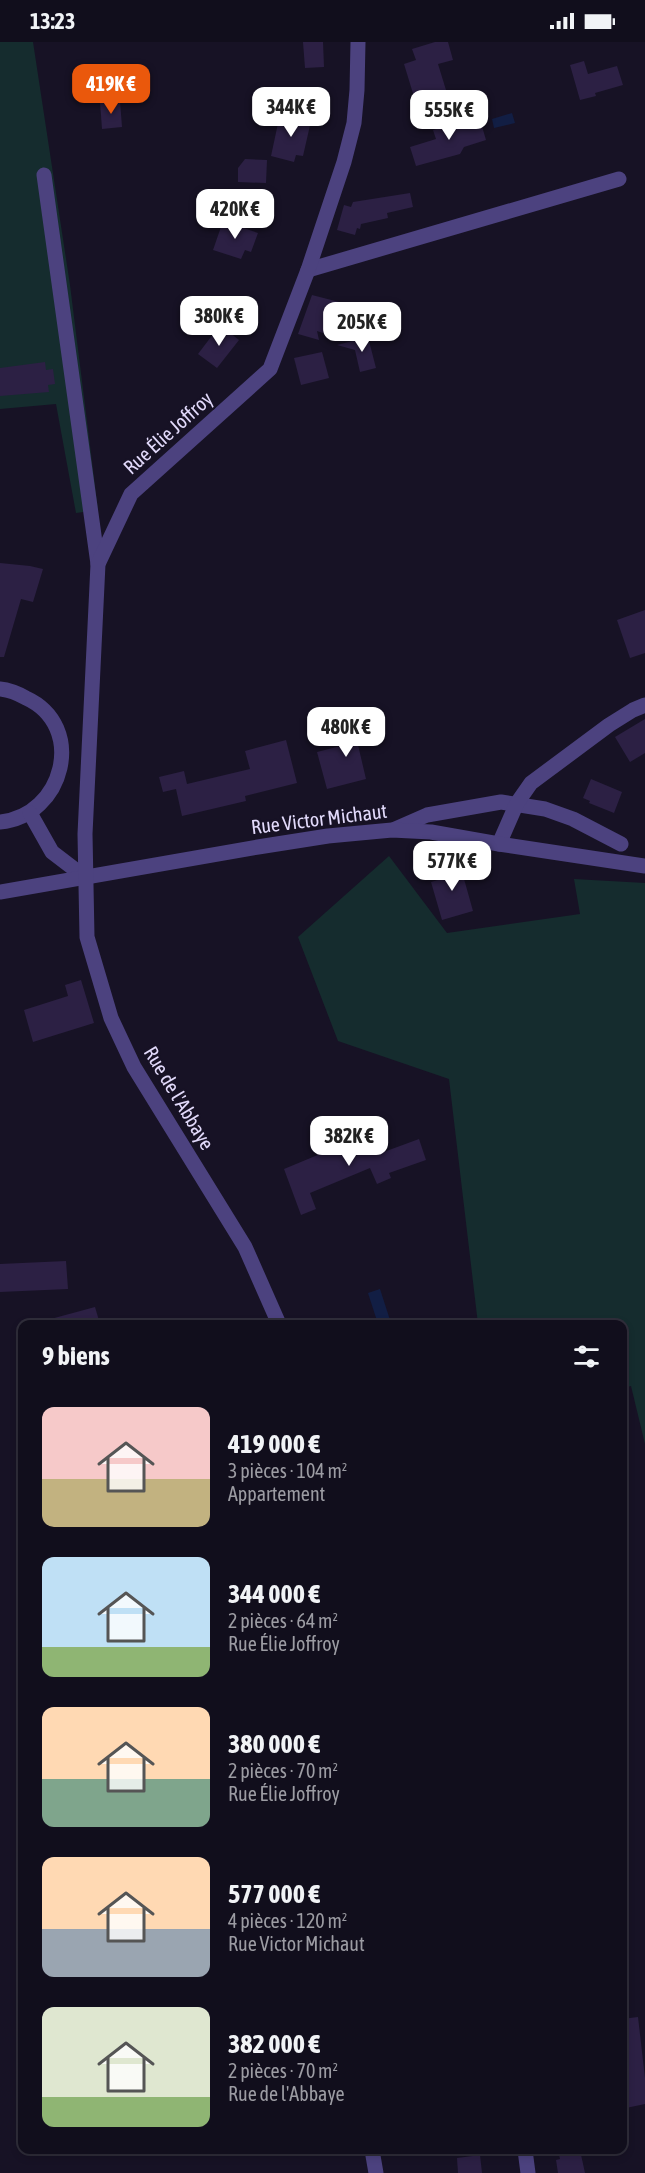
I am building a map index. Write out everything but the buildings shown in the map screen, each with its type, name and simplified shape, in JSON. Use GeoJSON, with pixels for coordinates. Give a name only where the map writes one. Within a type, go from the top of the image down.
{"type":"FeatureCollection","features":[{"type":"Feature","properties":{"kind":"street","name":"Rue Élie Joffroy"},"geometry":{"type":"LineString","coordinates":[[86,878],[85,834],[98,564],[131,494],[270,369],[308,270],[344,162],[354,123],[358,42]]}},
{"type":"Feature","properties":{"kind":"street"},"geometry":{"type":"LineString","coordinates":[[44,175],[98,564]]}},
{"type":"Feature","properties":{"kind":"street"},"geometry":{"type":"LineString","coordinates":[[308,270],[619,179]]}},
{"type":"Feature","properties":{"kind":"street"},"geometry":{"type":"LineString","coordinates":[[0,689],[9,690],[36,702],[52,719],[58,731],[62,754],[59,777],[48,797],[30,813],[13,821],[0,822]]}},
{"type":"Feature","properties":{"kind":"street"},"geometry":{"type":"LineString","coordinates":[[499,844],[517,803],[531,783],[609,724],[645,705]]}},
{"type":"Feature","properties":{"kind":"street"},"geometry":{"type":"LineString","coordinates":[[392,830],[427,815],[501,802],[545,809],[573,819],[621,844]]}},
{"type":"Feature","properties":{"kind":"street"},"geometry":{"type":"LineString","coordinates":[[30,813],[52,852],[86,878]]}},
{"type":"Feature","properties":{"kind":"street","name":"Rue Victor Michaut"},"geometry":{"type":"LineString","coordinates":[[0,892],[258,847],[328,836],[392,830],[431,832],[645,866]]}},
{"type":"Feature","properties":{"kind":"street","name":"Rue de l'Abbaye"},"geometry":{"type":"LineString","coordinates":[[86,878],[87,937],[111,1018],[134,1067],[244,1247],[277,1320]]}},
{"type":"Feature","properties":{"kind":"street"},"geometry":{"type":"LineString","coordinates":[[373,2154],[376,2173]]}},
{"type":"Feature","properties":{"kind":"street"},"geometry":{"type":"LineString","coordinates":[[526,2154],[528,2173]]}},
{"type":"Feature","properties":{"kind":"green space"},"geometry":{"type":"Polygon","coordinates":[[[0,42],[33,42],[70,285],[98,510],[76,513],[56,404],[0,409],[0,42]]]}},
{"type":"Feature","properties":{"kind":"green space"},"geometry":{"type":"Polygon","coordinates":[[[389,856],[447,933],[580,914],[574,879],[645,883],[645,1444],[631,1386],[627,1387],[627,1320],[478,1320],[449,1079],[338,1041],[298,937],[389,856]]]}},
{"type":"Feature","properties":{"kind":"water"},"geometry":{"type":"Polygon","coordinates":[[[512,113],[515,123],[494,128],[492,119],[512,113]]]}},
{"type":"Feature","properties":{"kind":"water"},"geometry":{"type":"Polygon","coordinates":[[[380,1289],[390,1320],[377,1320],[368,1293],[380,1289]]]}}]}
